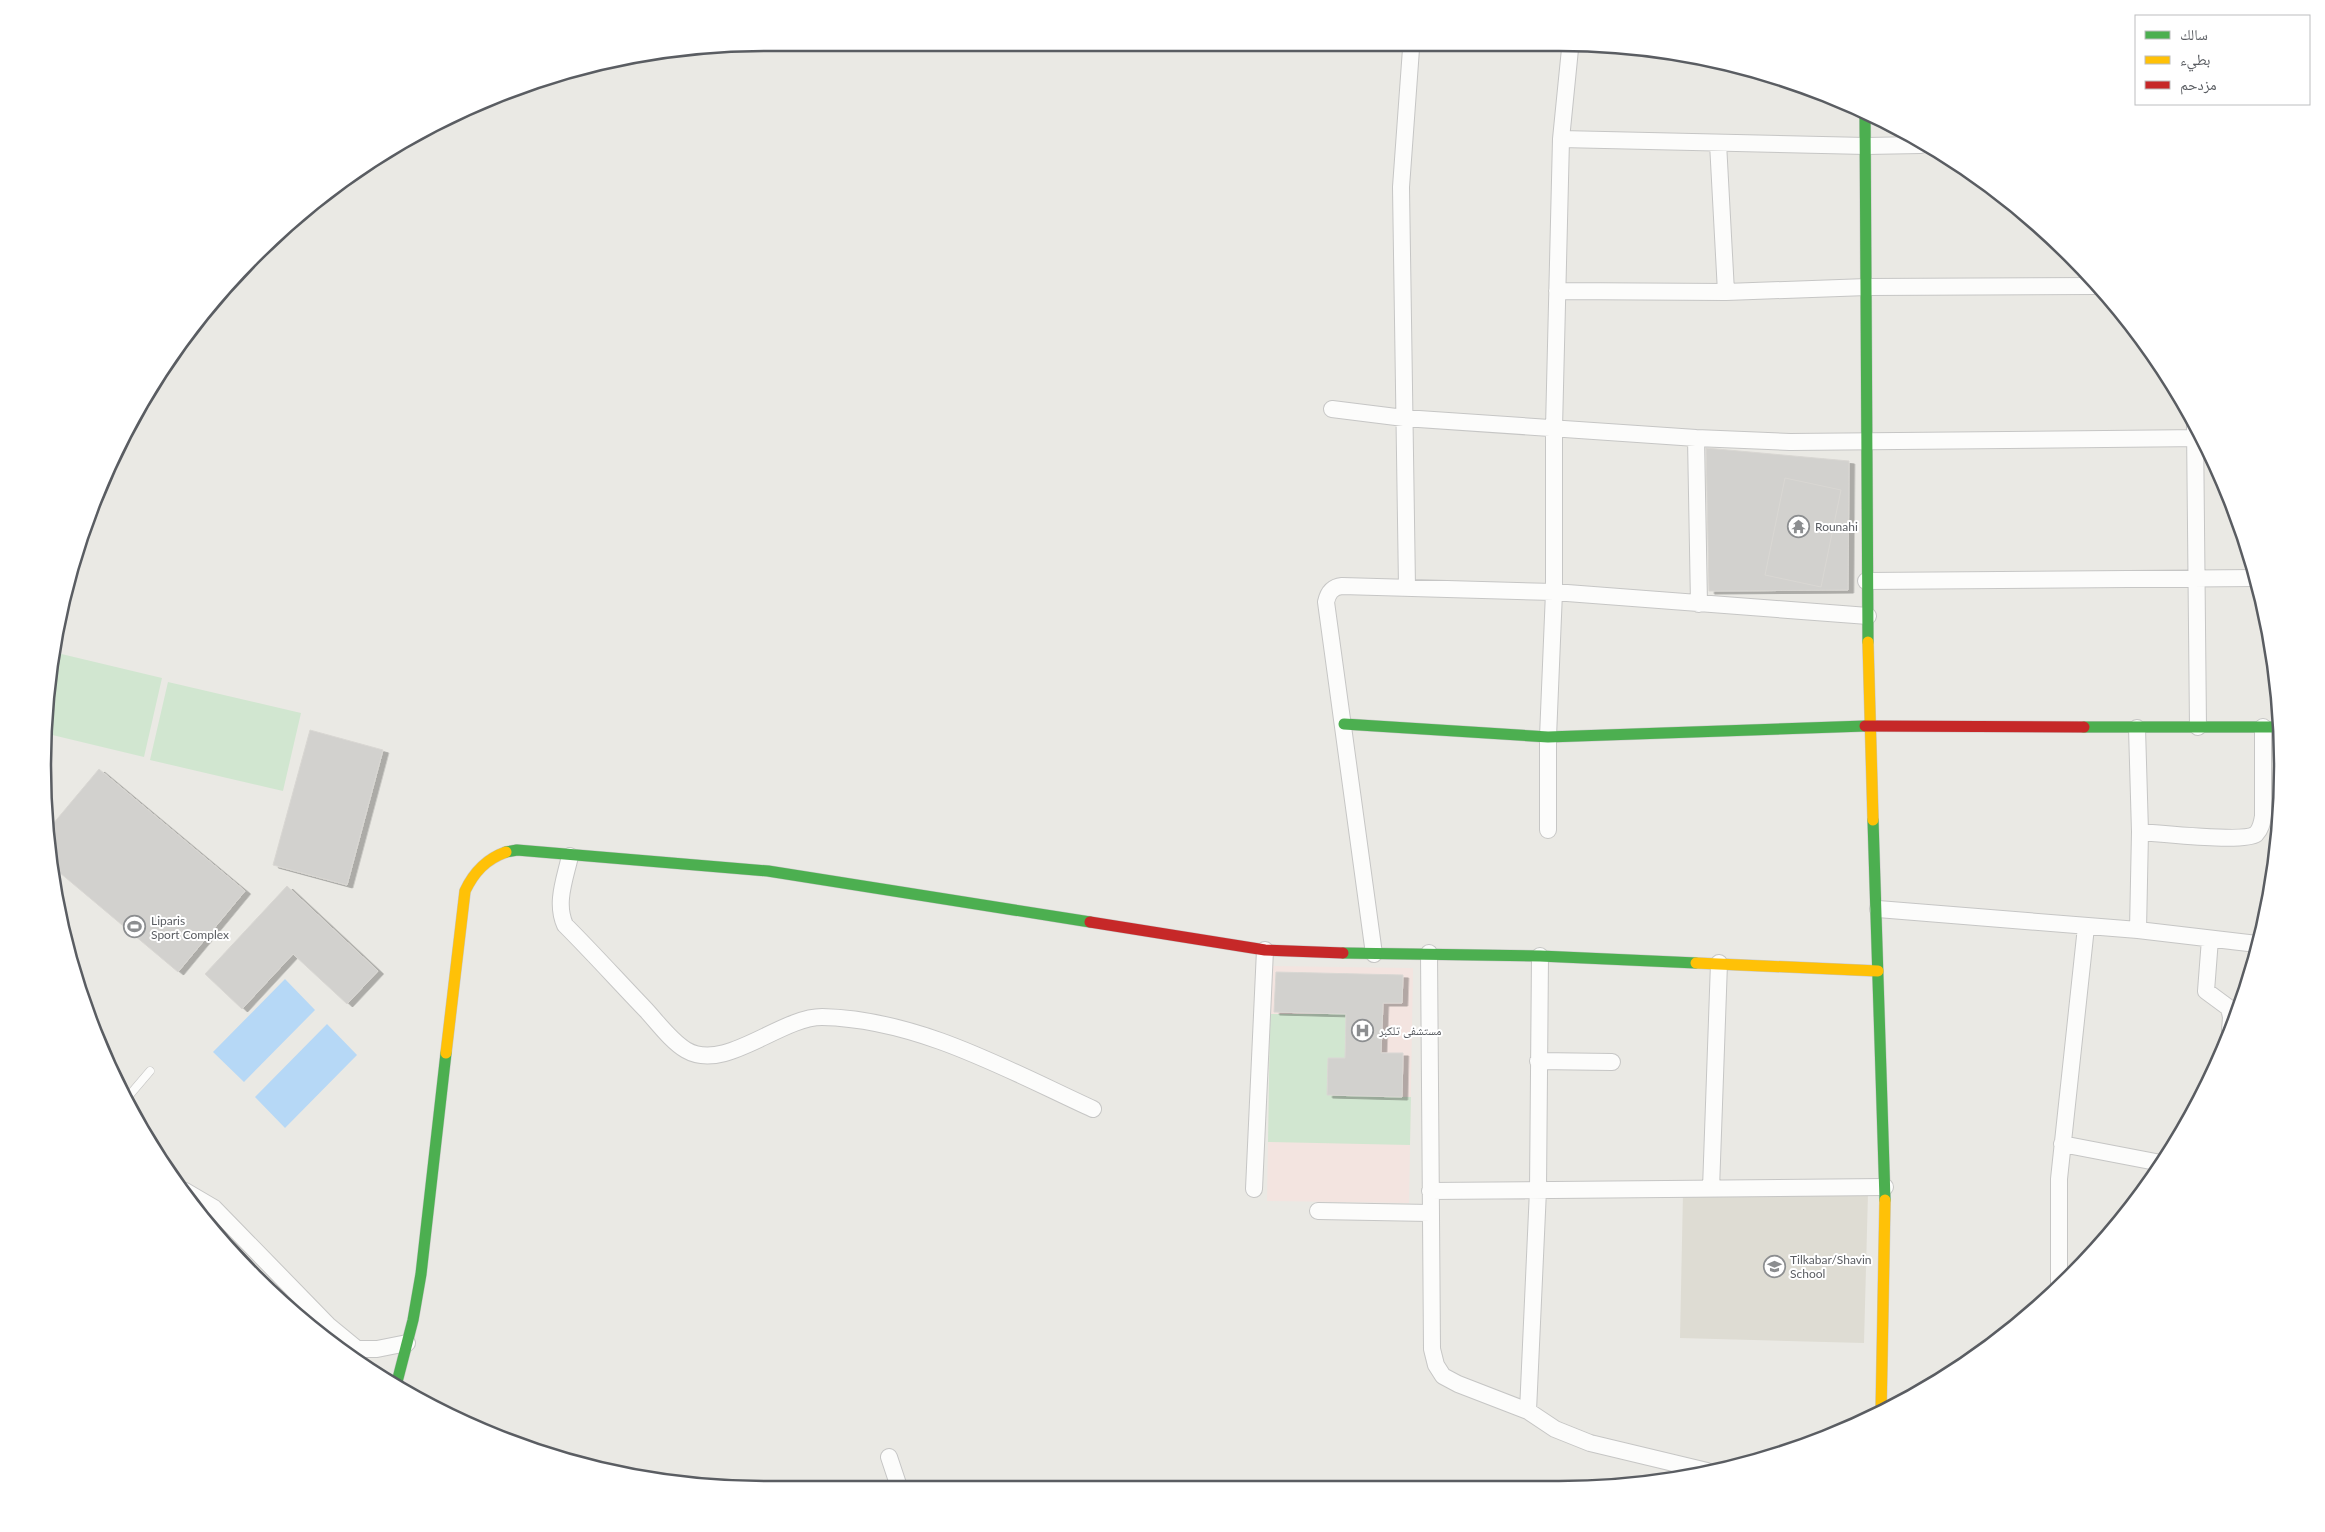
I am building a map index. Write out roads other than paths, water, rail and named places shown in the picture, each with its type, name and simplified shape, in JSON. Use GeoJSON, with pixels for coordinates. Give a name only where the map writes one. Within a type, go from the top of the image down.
{"type":"FeatureCollection","features":[{"type":"Feature","properties":{"kind":"street"},"geometry":{"type":"LineString","coordinates":[[1407,587],[1401,187],[1411,51]]}},
{"type":"Feature","properties":{"kind":"street"},"geometry":{"type":"LineString","coordinates":[[1548,830],[1548,737],[1554,592],[1554,428],[1561,139],[1570,51]]}},
{"type":"Feature","properties":{"kind":"street"},"geometry":{"type":"LineString","coordinates":[[1865,121],[1866,581],[1878,908],[1878,971],[1885,1187],[1881,1404]]}},
{"type":"Feature","properties":{"kind":"street"},"geometry":{"type":"LineString","coordinates":[[1561,139],[1866,146],[1913,145]]}},
{"type":"Feature","properties":{"kind":"street"},"geometry":{"type":"LineString","coordinates":[[1718,143],[1726,292]]}},
{"type":"Feature","properties":{"kind":"street"},"geometry":{"type":"LineString","coordinates":[[1557,291],[1726,292],[1867,287],[2088,286]]}},
{"type":"Feature","properties":{"kind":"street"},"geometry":{"type":"LineString","coordinates":[[1332,409],[1404,418],[1696,438],[1867,442],[2191,434]]}},
{"type":"Feature","properties":{"kind":"street"},"geometry":{"type":"LineString","coordinates":[[1696,438],[1699,604]]}},
{"type":"Feature","properties":{"kind":"street"},"geometry":{"type":"LineString","coordinates":[[2198,446],[2196,577],[2198,727]]}},
{"type":"Feature","properties":{"kind":"street"},"geometry":{"type":"LineString","coordinates":[[1866,581],[2248,578]]}},
{"type":"Feature","properties":{"kind":"street"},"geometry":{"type":"LineString","coordinates":[[1374,954],[1327,596],[1334,588],[1342,586],[1407,587],[1554,592],[1868,616]]}},
{"type":"Feature","properties":{"kind":"street"},"geometry":{"type":"LineString","coordinates":[[1344,724],[1548,737],[1871,726],[2272,727]]}},
{"type":"Feature","properties":{"kind":"street"},"geometry":{"type":"LineString","coordinates":[[2138,728],[2140,832],[2138,930]]}},
{"type":"Feature","properties":{"kind":"street"},"geometry":{"type":"LineString","coordinates":[[2140,832],[2240,838],[2256,833],[2262,826],[2262,728]]}},
{"type":"Feature","properties":{"kind":"street"},"geometry":{"type":"LineString","coordinates":[[398,1378],[421,1274],[466,891],[476,870],[490,859],[506,852],[518,850],[570,856],[702,864],[768,872],[1264,950],[1374,954],[1429,953],[1540,956],[1878,971]]}},
{"type":"Feature","properties":{"kind":"street"},"geometry":{"type":"LineString","coordinates":[[570,856],[560,903],[560,914],[565,925],[667,1033],[686,1050],[697,1054],[732,1052],[780,1029],[809,1018],[823,1017],[867,1023],[922,1034],[973,1054],[1093,1109]]}},
{"type":"Feature","properties":{"kind":"street"},"geometry":{"type":"LineString","coordinates":[[1878,908],[2138,930],[2251,943]]}},
{"type":"Feature","properties":{"kind":"street"},"geometry":{"type":"LineString","coordinates":[[2059,1276],[2059,1179],[2086,927]]}},
{"type":"Feature","properties":{"kind":"street"},"geometry":{"type":"LineString","coordinates":[[2210,939],[2205,986],[2208,994],[2229,1008],[2230,1012]]}},
{"type":"Feature","properties":{"kind":"street"},"geometry":{"type":"LineString","coordinates":[[1254,1190],[1264,950]]}},
{"type":"Feature","properties":{"kind":"street"},"geometry":{"type":"LineString","coordinates":[[1429,953],[1432,1349],[1436,1366],[1443,1376],[1458,1384],[1528,1412],[1555,1429],[1590,1443],[1694,1468]]}},
{"type":"Feature","properties":{"kind":"street"},"geometry":{"type":"LineString","coordinates":[[1528,1412],[1538,1190],[1540,956]]}},
{"type":"Feature","properties":{"kind":"street"},"geometry":{"type":"LineString","coordinates":[[1711,1189],[1719,963]]}},
{"type":"Feature","properties":{"kind":"street"},"geometry":{"type":"LineString","coordinates":[[1538,1061],[1612,1062]]}},
{"type":"Feature","properties":{"kind":"street"},"geometry":{"type":"LineString","coordinates":[[2062,1144],[2154,1161]]}},
{"type":"Feature","properties":{"kind":"street"},"geometry":{"type":"LineString","coordinates":[[1430,1191],[1885,1187]]}},
{"type":"Feature","properties":{"kind":"street"},"geometry":{"type":"LineString","coordinates":[[197,1198],[214,1208],[330,1326],[357,1349],[377,1349],[407,1343]]}},
{"type":"Feature","properties":{"kind":"street"},"geometry":{"type":"LineString","coordinates":[[1318,1211],[1430,1212]]}},
{"type":"Feature","properties":{"kind":"street"},"geometry":{"type":"LineString","coordinates":[[889,1457],[897,1481]]}},
{"type":"Feature","properties":{"kind":"lane"},"geometry":{"type":"LineString","coordinates":[[131,1093],[150,1071]]}},
{"type":"Feature","properties":{"kind":"water"},"geometry":{"type":"Polygon","coordinates":[[[285,979],[315,1010],[244,1082],[213,1052],[285,979]]]}},
{"type":"Feature","properties":{"kind":"water"},"geometry":{"type":"Polygon","coordinates":[[[327,1024],[357,1055],[285,1128],[255,1097],[327,1024]]]}},
{"type":"Feature","properties":{"kind":"place","name":"Rounahi"},"geometry":{"type":"Point","coordinates":[1799,526]}},
{"type":"Feature","properties":{"kind":"place","name":"Liparis Sport Complex"},"geometry":{"type":"Point","coordinates":[135,927]}},
{"type":"Feature","properties":{"kind":"place","name":"مستشفى تلكبر"},"geometry":{"type":"Point","coordinates":[1363,1030]}},
{"type":"Feature","properties":{"kind":"place","name":"Tilkabar/Shavin School"},"geometry":{"type":"Point","coordinates":[1774,1266]}}]}
